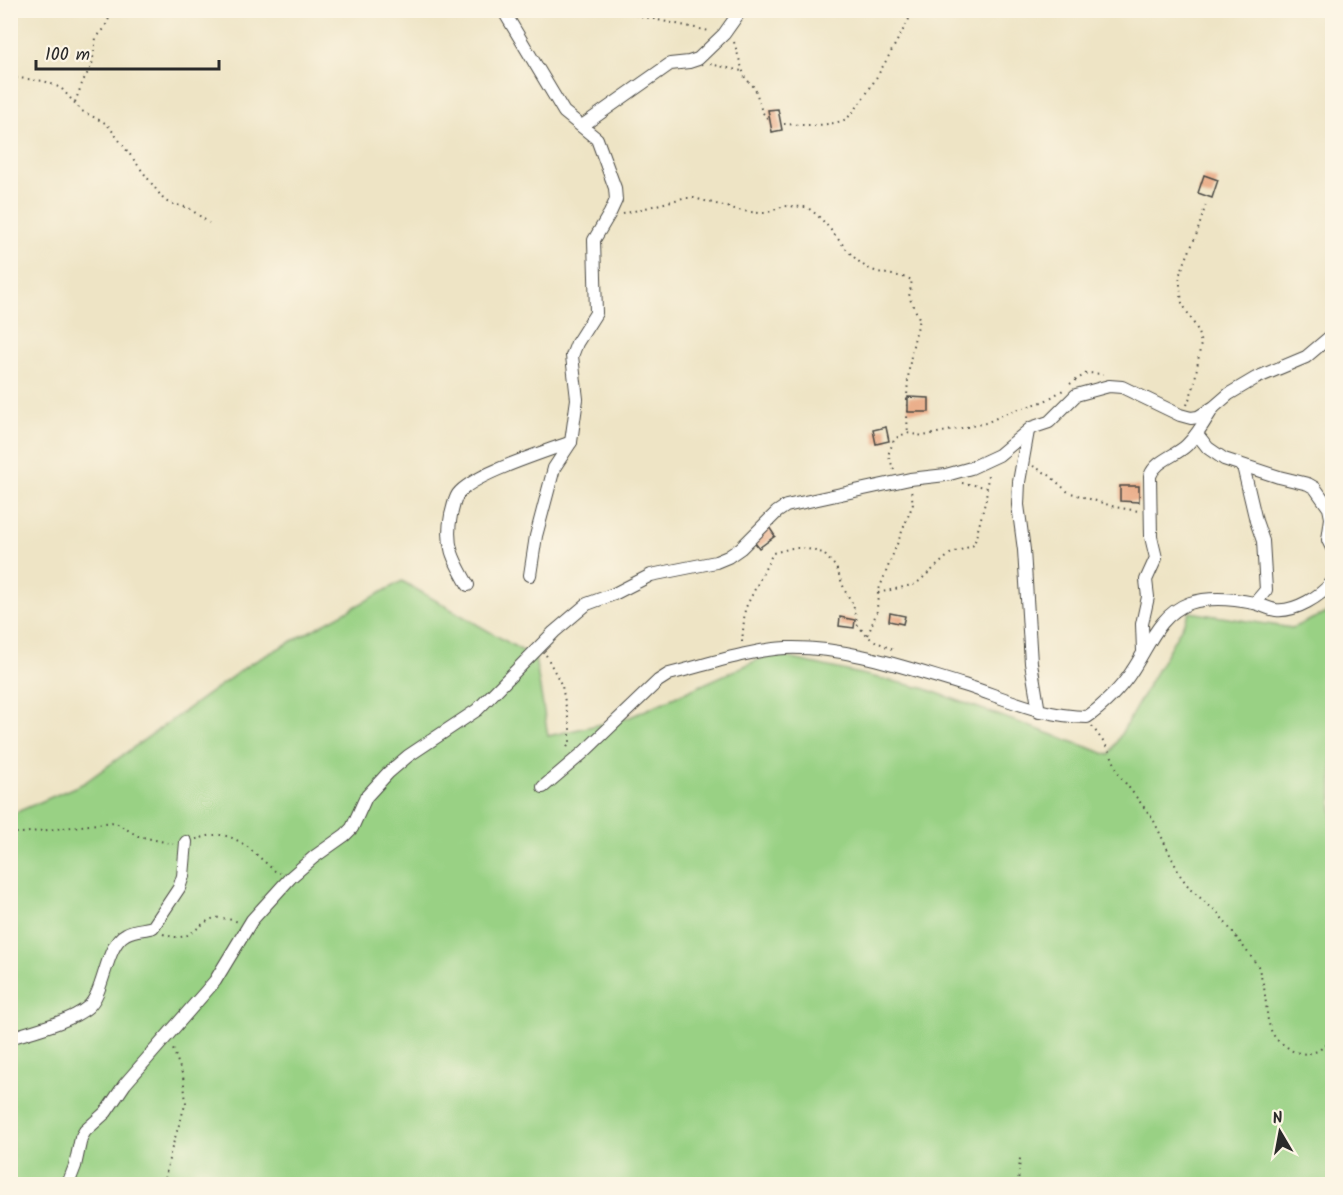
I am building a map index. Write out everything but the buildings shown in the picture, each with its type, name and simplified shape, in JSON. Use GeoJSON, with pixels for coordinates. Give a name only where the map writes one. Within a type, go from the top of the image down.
{"type":"FeatureCollection","features":[{"type":"Feature","properties":{"kind":"street"},"geometry":{"type":"LineString","coordinates":[[503,10],[564,112],[597,139],[615,188],[615,200],[594,240],[596,313],[577,343],[572,356],[578,399],[571,442],[554,468],[536,536],[530,575]]}},
{"type":"Feature","properties":{"kind":"street"},"geometry":{"type":"LineString","coordinates":[[582,126],[670,64],[698,59],[726,31],[741,10]]}},
{"type":"Feature","properties":{"kind":"street"},"geometry":{"type":"LineString","coordinates":[[68,1185],[85,1131],[106,1112],[126,1084],[215,981],[233,955],[249,925],[291,877],[352,828],[366,797],[388,773],[408,756],[477,710],[560,626],[587,604],[614,594],[651,575],[716,562],[728,557],[786,506],[906,479],[961,472],[999,455],[1028,431],[1049,422],[1076,395],[1108,386],[1122,387],[1182,416],[1191,418],[1214,407],[1229,394],[1256,378],[1306,357],[1332,335]]}},
{"type":"Feature","properties":{"kind":"street"},"geometry":{"type":"LineString","coordinates":[[1143,652],[1142,624],[1148,597],[1146,580],[1156,558],[1151,537],[1152,513],[1149,486],[1152,472],[1162,462],[1185,447],[1197,434],[1214,407]]}},
{"type":"Feature","properties":{"kind":"street"},"geometry":{"type":"LineString","coordinates":[[1028,431],[1019,482],[1018,505],[1024,550],[1030,652],[1039,712]]}},
{"type":"Feature","properties":{"kind":"street"},"geometry":{"type":"LineString","coordinates":[[1197,434],[1215,454],[1243,466],[1253,467],[1315,488],[1330,513],[1328,540],[1332,548]]}},
{"type":"Feature","properties":{"kind":"street"},"geometry":{"type":"LineString","coordinates":[[468,585],[451,554],[448,543],[449,526],[458,493],[476,478],[571,442]]}},
{"type":"Feature","properties":{"kind":"street"},"geometry":{"type":"LineString","coordinates":[[1243,466],[1263,541],[1266,590],[1255,603]]}},
{"type":"Feature","properties":{"kind":"street"},"geometry":{"type":"LineString","coordinates":[[543,787],[584,753],[663,677],[669,674],[783,648],[831,650],[911,669],[977,689],[1039,712],[1084,717],[1089,716],[1120,687],[1132,672],[1154,633],[1169,614],[1177,609],[1192,602],[1214,598],[1255,603],[1274,610],[1287,610],[1322,593],[1332,582]]}},
{"type":"Feature","properties":{"kind":"street"},"geometry":{"type":"LineString","coordinates":[[10,1038],[78,1014],[89,1006],[96,995],[105,968],[118,941],[130,932],[155,925],[179,888],[183,876],[186,842]]}},
{"type":"Feature","properties":{"kind":"path"},"geometry":{"type":"LineString","coordinates":[[75,102],[92,65],[96,38],[104,29],[113,10]]}},
{"type":"Feature","properties":{"kind":"path"},"geometry":{"type":"LineString","coordinates":[[612,10],[726,31],[747,82],[755,88],[762,112],[769,119]]}},
{"type":"Feature","properties":{"kind":"path"},"geometry":{"type":"LineString","coordinates":[[784,124],[812,125],[844,120],[849,117],[866,94],[914,10]]}},
{"type":"Feature","properties":{"kind":"path"},"geometry":{"type":"LineString","coordinates":[[689,62],[719,64],[742,71]]}},
{"type":"Feature","properties":{"kind":"path"},"geometry":{"type":"LineString","coordinates":[[10,77],[44,81],[61,88],[82,111],[107,124],[164,200],[189,208],[209,223]]}},
{"type":"Feature","properties":{"kind":"path"},"geometry":{"type":"LineString","coordinates":[[606,219],[683,198],[694,198],[742,211],[759,213],[790,205],[806,207],[831,231],[844,249],[865,266],[912,280],[909,297],[920,320],[911,347],[907,404],[908,433]]}},
{"type":"Feature","properties":{"kind":"path"},"geometry":{"type":"LineString","coordinates":[[1182,416],[1194,386],[1201,343],[1197,329],[1181,299],[1179,276],[1206,204]]}},
{"type":"Feature","properties":{"kind":"path"},"geometry":{"type":"LineString","coordinates":[[868,635],[877,611],[878,593],[913,504],[906,479],[890,464],[888,455],[894,440],[908,433],[923,436],[986,423],[1007,413],[1045,401],[1087,373],[1095,372],[1110,377]]}},
{"type":"Feature","properties":{"kind":"path"},"geometry":{"type":"LineString","coordinates":[[1023,455],[1035,468],[1044,472],[1068,492],[1115,507],[1152,513]]}},
{"type":"Feature","properties":{"kind":"path"},"geometry":{"type":"LineString","coordinates":[[878,593],[916,584],[953,552],[974,545],[986,499],[989,459]]}},
{"type":"Feature","properties":{"kind":"path"},"geometry":{"type":"LineString","coordinates":[[741,657],[745,609],[773,553],[792,548],[818,550],[833,561],[845,591],[852,600],[856,623],[876,642],[896,652]]}},
{"type":"Feature","properties":{"kind":"path"},"geometry":{"type":"LineString","coordinates":[[540,648],[552,665],[562,686],[570,728],[570,742],[562,756]]}},
{"type":"Feature","properties":{"kind":"path"},"geometry":{"type":"LineString","coordinates":[[1084,717],[1109,750],[1120,776],[1153,819],[1180,875],[1191,890],[1218,913],[1258,966],[1272,1034],[1294,1052],[1307,1054],[1318,1051],[1332,1040]]}},
{"type":"Feature","properties":{"kind":"path"},"geometry":{"type":"LineString","coordinates":[[10,833],[114,822],[138,836],[172,844],[214,835],[229,837],[239,842],[274,871],[291,877]]}},
{"type":"Feature","properties":{"kind":"path"},"geometry":{"type":"LineString","coordinates":[[149,928],[177,936],[195,932],[215,918],[249,925]]}},
{"type":"Feature","properties":{"kind":"path"},"geometry":{"type":"LineString","coordinates":[[164,1185],[170,1154],[186,1102],[183,1076],[173,1044]]}},
{"type":"Feature","properties":{"kind":"path"},"geometry":{"type":"LineString","coordinates":[[1018,1185],[1020,1158]]}},
{"type":"Feature","properties":{"kind":"green space"},"geometry":{"type":"Polygon","coordinates":[[[402,581],[535,658],[548,736],[628,718],[771,654],[923,688],[1109,755],[1190,612],[1292,628],[1332,610],[1332,1184],[11,1184],[10,815],[84,783],[250,664],[402,581]]]}}]}
